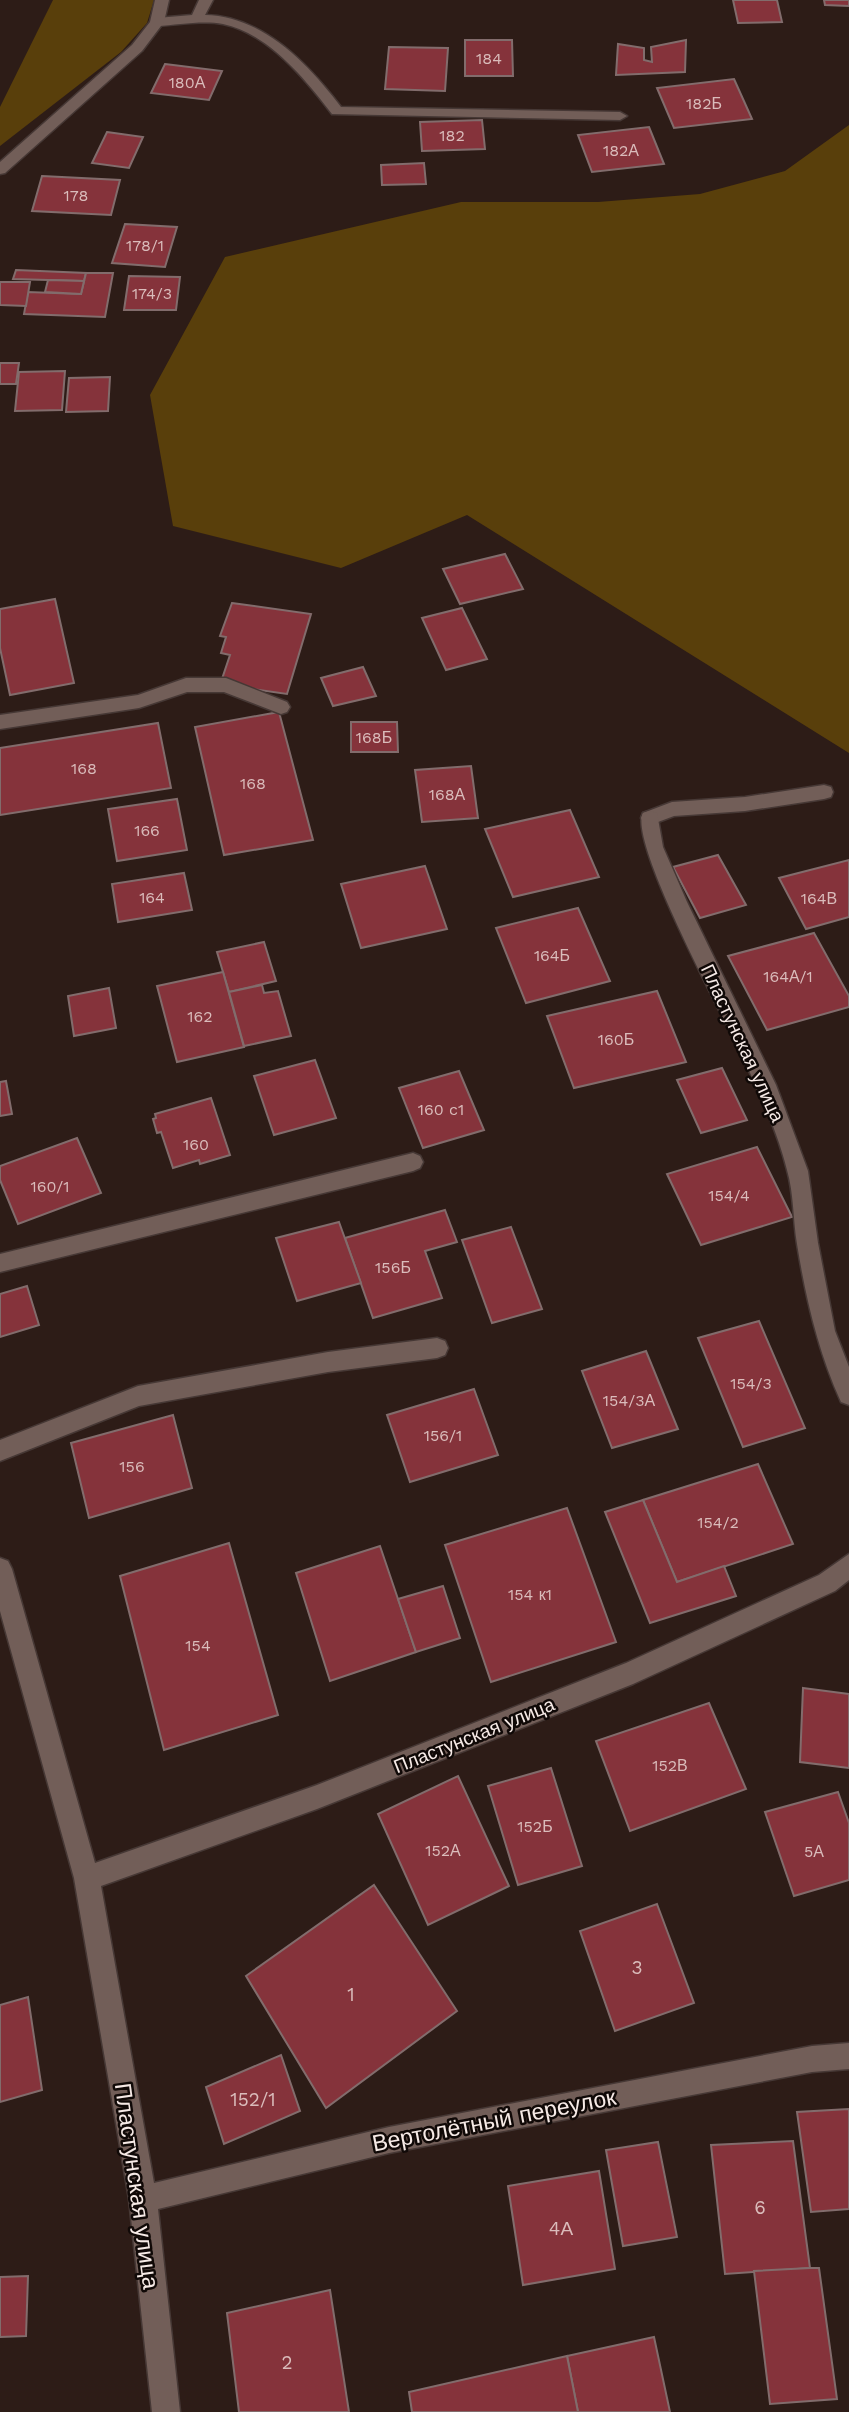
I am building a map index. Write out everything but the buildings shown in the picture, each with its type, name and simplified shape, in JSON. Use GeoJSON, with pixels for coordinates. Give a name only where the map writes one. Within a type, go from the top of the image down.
{"type":"FeatureCollection","features":[{"type":"Feature","properties":{"kind":"street"},"geometry":{"type":"LineString","coordinates":[[0,170],[137,48],[157,22],[162,0]]}},
{"type":"Feature","properties":{"kind":"street"},"geometry":{"type":"LineString","coordinates":[[196,20],[206,0]]}},
{"type":"Feature","properties":{"kind":"street"},"geometry":{"type":"LineString","coordinates":[[157,22],[222,20],[240,25],[309,75],[337,111],[620,116]]}},
{"type":"Feature","properties":{"kind":"street"},"geometry":{"type":"LineString","coordinates":[[0,722],[139,701],[186,685],[226,685],[281,707]]}},
{"type":"Feature","properties":{"kind":"street","name":"Пластунская улица"},"geometry":{"type":"LineString","coordinates":[[824,792],[745,804],[672,809],[650,818],[654,847],[672,891],[766,1085],[798,1171],[807,1243],[824,1331],[849,1395]]}},
{"type":"Feature","properties":{"kind":"street"},"geometry":{"type":"LineString","coordinates":[[0,1263],[413,1162]]}},
{"type":"Feature","properties":{"kind":"street"},"geometry":{"type":"LineString","coordinates":[[0,1451],[138,1396],[328,1362],[437,1348]]}},
{"type":"Feature","properties":{"kind":"street","name":"Пластунская улица"},"geometry":{"type":"LineString","coordinates":[[86,1878],[317,1797],[633,1672],[827,1583],[849,1565]]}},
{"type":"Feature","properties":{"kind":"street","name":"Пластунская улица"},"geometry":{"type":"LineString","coordinates":[[0,1569],[86,1878],[143,2199],[166,2412]]}},
{"type":"Feature","properties":{"kind":"street","name":"Вертолётный переулок"},"geometry":{"type":"LineString","coordinates":[[143,2199],[388,2140],[811,2059],[849,2056]]}},
{"type":"Feature","properties":{"kind":"shaded area"},"geometry":{"type":"Polygon","coordinates":[[[53,0],[154,0],[147,23],[121,52],[0,146],[0,107],[53,0]]]}},
{"type":"Feature","properties":{"kind":"shaded area"},"geometry":{"type":"Polygon","coordinates":[[[849,125],[849,753],[467,515],[341,568],[173,526],[150,395],[225,257],[461,202],[598,202],[700,194],[785,171],[849,125]]]}}]}
